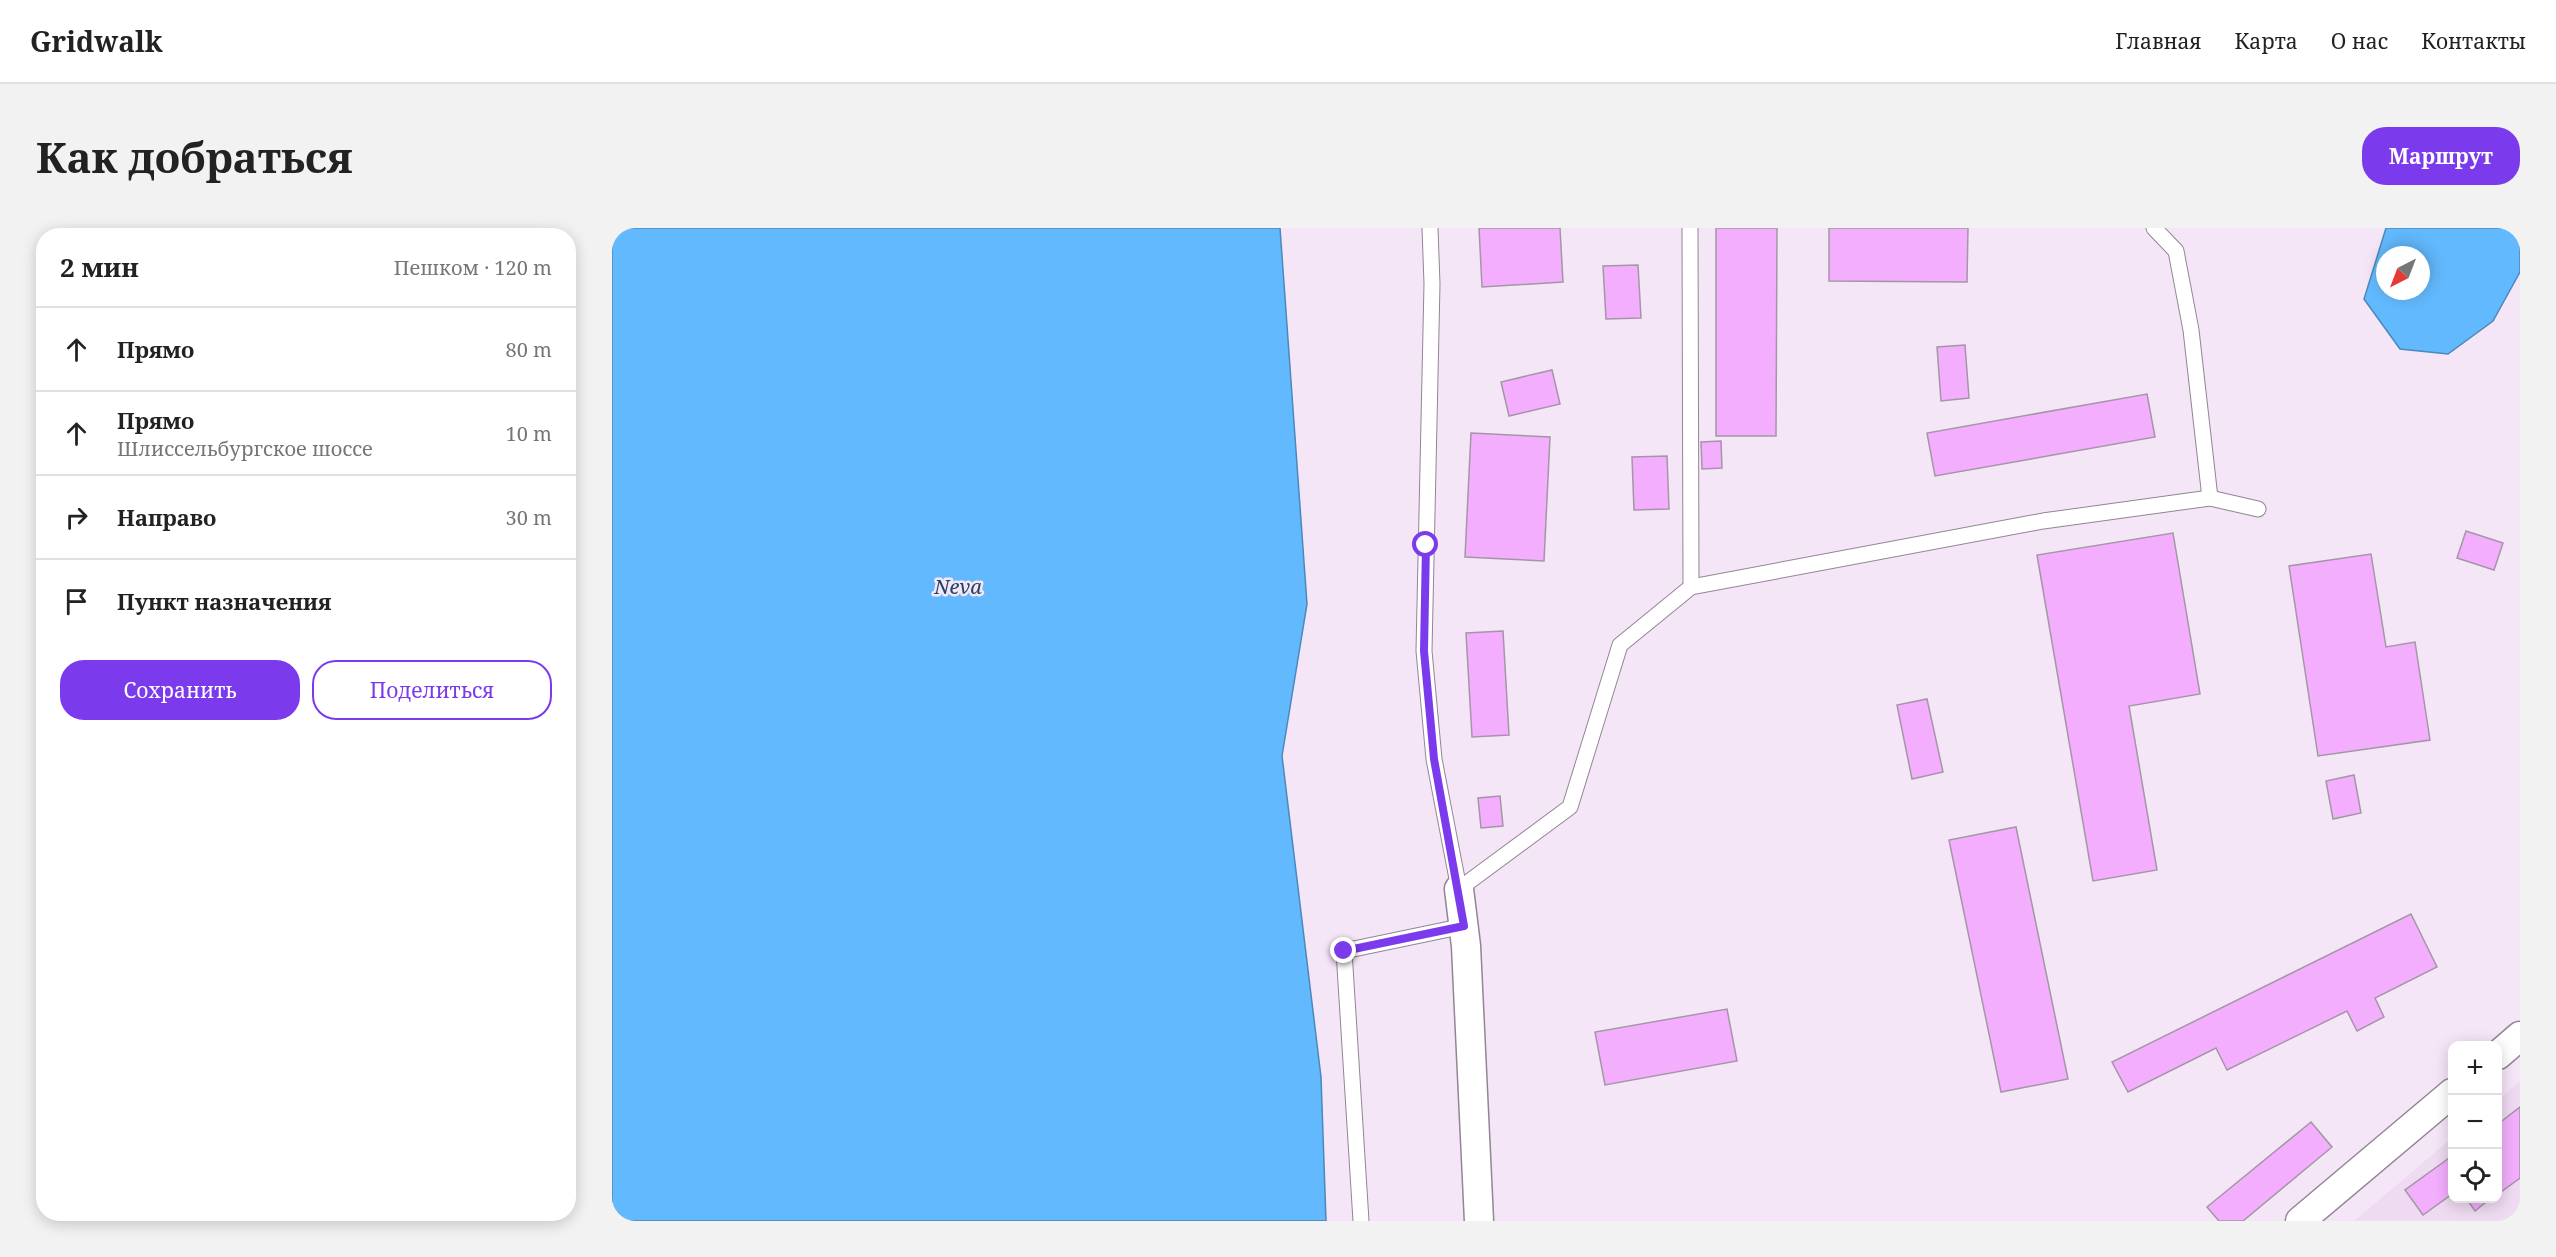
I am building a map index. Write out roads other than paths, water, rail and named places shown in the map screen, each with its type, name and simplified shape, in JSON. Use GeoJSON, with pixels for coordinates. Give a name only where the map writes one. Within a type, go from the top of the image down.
{"type":"FeatureCollection","features":[{"type":"Feature","properties":{"kind":"street"},"geometry":{"type":"LineString","coordinates":[[1459,889],[1467,946],[1479,1221]]}},
{"type":"Feature","properties":{"kind":"street"},"geometry":{"type":"LineString","coordinates":[[2502,1052],[2520,1036]]}},
{"type":"Feature","properties":{"kind":"street"},"geometry":{"type":"LineString","coordinates":[[2300,1221],[2450,1095]]}},
{"type":"Feature","properties":{"kind":"lane"},"geometry":{"type":"LineString","coordinates":[[1430,228],[1432,284],[1424,651],[1434,759],[1459,889],[1570,807],[1620,645],[1691,587],[2043,520],[2210,498],[2258,509]]}},
{"type":"Feature","properties":{"kind":"lane"},"geometry":{"type":"LineString","coordinates":[[1690,228],[1691,587]]}},
{"type":"Feature","properties":{"kind":"lane"},"geometry":{"type":"LineString","coordinates":[[2154,228],[2176,251],[2191,330],[2210,498]]}},
{"type":"Feature","properties":{"kind":"lane"},"geometry":{"type":"LineString","coordinates":[[1361,1221],[1344,951],[1464,926]]}},
{"type":"Feature","properties":{"kind":"water","name":"Neva"},"geometry":{"type":"Polygon","coordinates":[[[612,228],[1280,228],[1307,604],[1282,756],[1321,1077],[1326,1221],[612,1221],[612,228]]]}},
{"type":"Feature","properties":{"kind":"water"},"geometry":{"type":"Polygon","coordinates":[[[2386,228],[2520,228],[2520,272],[2493,321],[2448,354],[2400,349],[2364,299],[2376,260],[2376,300],[2430,300],[2430,246],[2380,246],[2386,228]]]}}]}
